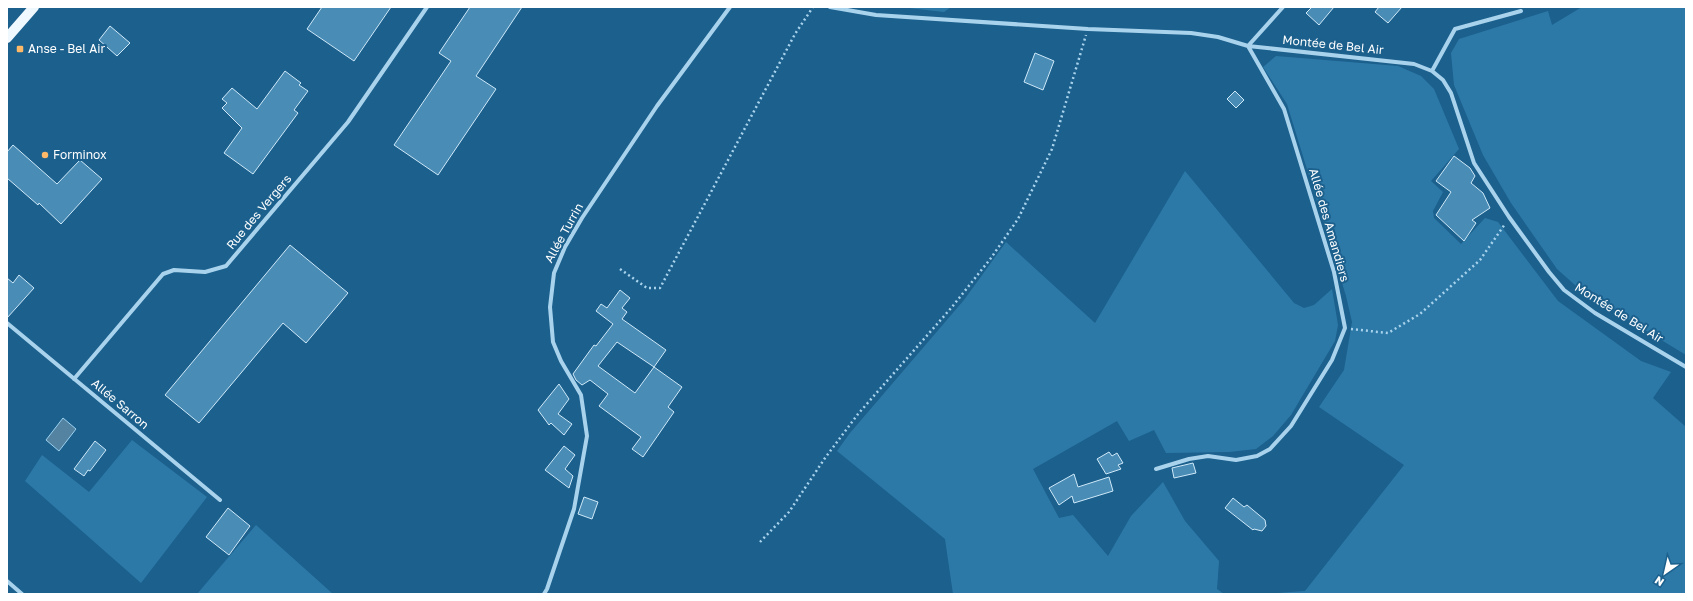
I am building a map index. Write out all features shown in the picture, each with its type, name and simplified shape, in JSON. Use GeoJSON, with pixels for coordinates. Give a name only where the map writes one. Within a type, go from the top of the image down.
{"type":"FeatureCollection","features":[{"type":"Feature","properties":{"kind":"main road"},"geometry":{"type":"LineString","coordinates":[[7,38],[34,7]]}},
{"type":"Feature","properties":{"kind":"street","name":"Rue des Vergers"},"geometry":{"type":"LineString","coordinates":[[74,380],[163,274],[174,270],[204,272],[226,266],[348,122],[427,7]]}},
{"type":"Feature","properties":{"kind":"street","name":"Allée Turrin"},"geometry":{"type":"LineString","coordinates":[[544,594],[574,509],[587,436],[581,394],[561,361],[553,342],[550,307],[554,272],[565,247],[582,218],[657,106],[730,7]]}},
{"type":"Feature","properties":{"kind":"street","name":"Montée de Bel Air"},"geometry":{"type":"LineString","coordinates":[[830,7],[876,15],[1088,29],[1191,33],[1218,37],[1248,46],[1414,64],[1432,71],[1443,80],[1451,94],[1474,163],[1509,217],[1564,290],[1595,313],[1686,367]]}},
{"type":"Feature","properties":{"kind":"street"},"geometry":{"type":"LineString","coordinates":[[1248,46],[1283,7]]}},
{"type":"Feature","properties":{"kind":"street"},"geometry":{"type":"LineString","coordinates":[[1432,71],[1455,30],[1521,11]]}},
{"type":"Feature","properties":{"kind":"street","name":"Allée des Amandiers"},"geometry":{"type":"LineString","coordinates":[[1248,46],[1284,109],[1334,272],[1345,328]]}},
{"type":"Feature","properties":{"kind":"street","name":"Allée Sarron"},"geometry":{"type":"LineString","coordinates":[[7,324],[220,500]]}},
{"type":"Feature","properties":{"kind":"street"},"geometry":{"type":"LineString","coordinates":[[1156,469],[1189,459],[1208,456],[1236,460],[1257,456],[1270,449],[1291,426],[1332,360],[1345,328]]}},
{"type":"Feature","properties":{"kind":"street"},"geometry":{"type":"LineString","coordinates":[[7,581],[22,594]]}},
{"type":"Feature","properties":{"kind":"path"},"geometry":{"type":"LineString","coordinates":[[620,269],[647,288],[660,288],[795,34],[813,7]]}},
{"type":"Feature","properties":{"kind":"path"},"geometry":{"type":"LineString","coordinates":[[760,542],[788,512],[825,458],[858,414],[972,282],[1018,219],[1052,149],[1088,29]]}},
{"type":"Feature","properties":{"kind":"path"},"geometry":{"type":"LineString","coordinates":[[1345,328],[1388,333],[1420,314],[1480,260],[1509,217]]}},
{"type":"Feature","properties":{"kind":"shaded area"},"geometry":{"type":"Polygon","coordinates":[[[900,7],[951,7],[944,12],[900,7]]]}},
{"type":"Feature","properties":{"kind":"shaded area"},"geometry":{"type":"Polygon","coordinates":[[[1582,7],[1686,7],[1686,355],[1584,293],[1557,269],[1511,203],[1483,155],[1454,85],[1451,53],[1459,39],[1548,11],[1552,25],[1582,7]]]}},
{"type":"Feature","properties":{"kind":"shaded area"},"geometry":{"type":"Polygon","coordinates":[[[1276,56],[1398,66],[1421,76],[1434,89],[1459,149],[1431,181],[1443,192],[1433,211],[1434,218],[1461,244],[1485,218],[1498,222],[1558,301],[1641,361],[1671,372],[1653,398],[1686,427],[1686,594],[1263,594],[1305,591],[1404,465],[1319,407],[1344,370],[1352,322],[1346,296],[1287,104],[1263,67],[1276,56]]]}},
{"type":"Feature","properties":{"kind":"shaded area"},"geometry":{"type":"Polygon","coordinates":[[[1185,171],[1294,303],[1304,308],[1314,305],[1332,289],[1338,325],[1335,341],[1291,415],[1273,436],[1256,449],[1229,452],[1166,453],[1154,430],[1129,441],[1117,421],[1033,469],[1059,518],[1073,515],[1108,556],[1131,516],[1163,482],[1185,521],[1219,561],[1217,589],[1224,594],[953,594],[945,539],[837,451],[850,433],[964,300],[1006,242],[1095,323],[1185,171]]]}},
{"type":"Feature","properties":{"kind":"shaded area"},"geometry":{"type":"Polygon","coordinates":[[[63,418],[76,429],[59,451],[46,440],[63,418]]]}},
{"type":"Feature","properties":{"kind":"shaded area"},"geometry":{"type":"Polygon","coordinates":[[[132,440],[207,497],[141,583],[25,481],[42,455],[89,492],[132,440]]]}},
{"type":"Feature","properties":{"kind":"shaded area"},"geometry":{"type":"Polygon","coordinates":[[[256,525],[333,594],[197,594],[256,525]]]}},
{"type":"Feature","properties":{"kind":"building"},"geometry":{"type":"Polygon","coordinates":[[[322,7],[391,7],[354,61],[307,29],[322,7]]]}},
{"type":"Feature","properties":{"kind":"building"},"geometry":{"type":"Polygon","coordinates":[[[470,7],[522,7],[476,76],[496,89],[438,175],[394,145],[451,61],[439,53],[470,7]]]}},
{"type":"Feature","properties":{"kind":"building"},"geometry":{"type":"Polygon","coordinates":[[[1312,7],[1334,7],[1319,25],[1306,13],[1312,7]]]}},
{"type":"Feature","properties":{"kind":"building"},"geometry":{"type":"Polygon","coordinates":[[[1379,7],[1402,7],[1388,23],[1375,12],[1379,7]]]}},
{"type":"Feature","properties":{"kind":"building"},"geometry":{"type":"Polygon","coordinates":[[[110,26],[130,43],[117,56],[99,40],[110,26]]]}},
{"type":"Feature","properties":{"kind":"building"},"geometry":{"type":"Polygon","coordinates":[[[1035,53],[1054,61],[1043,90],[1024,82],[1035,53]]]}},
{"type":"Feature","properties":{"kind":"building"},"geometry":{"type":"Polygon","coordinates":[[[285,71],[301,83],[299,85],[308,91],[294,110],[298,113],[253,174],[224,153],[242,128],[222,108],[227,103],[222,99],[232,88],[257,109],[285,71]]]}},
{"type":"Feature","properties":{"kind":"building"},"geometry":{"type":"Polygon","coordinates":[[[1235,91],[1244,100],[1236,108],[1227,99],[1235,91]]]}},
{"type":"Feature","properties":{"kind":"building"},"geometry":{"type":"Polygon","coordinates":[[[13,145],[57,184],[80,160],[102,179],[61,224],[39,203],[38,205],[7,178],[7,152],[13,145]]]}},
{"type":"Feature","properties":{"kind":"building"},"geometry":{"type":"Polygon","coordinates":[[[1454,156],[1470,168],[1475,176],[1471,183],[1483,193],[1490,208],[1472,220],[1476,223],[1464,241],[1436,215],[1451,192],[1436,181],[1454,156]]]}},
{"type":"Feature","properties":{"kind":"building"},"geometry":{"type":"Polygon","coordinates":[[[290,245],[348,293],[306,343],[283,323],[199,423],[165,395],[290,245]]]}},
{"type":"Feature","properties":{"kind":"building"},"geometry":{"type":"Polygon","coordinates":[[[19,275],[34,288],[7,318],[7,278],[13,283],[19,275]]]}},
{"type":"Feature","properties":{"kind":"building"},"geometry":{"type":"Polygon","coordinates":[[[620,290],[630,298],[622,308],[627,312],[622,319],[666,350],[654,367],[682,387],[668,407],[674,412],[643,457],[632,449],[641,437],[599,406],[608,394],[590,380],[582,385],[576,380],[573,374],[594,345],[596,346],[613,324],[596,311],[601,304],[607,308],[620,290]],[[617,342],[598,366],[635,393],[654,367],[617,342]]]}},
{"type":"Feature","properties":{"kind":"building"},"geometry":{"type":"Polygon","coordinates":[[[559,384],[569,399],[558,414],[572,424],[564,435],[551,423],[549,425],[538,410],[559,384]]]}},
{"type":"Feature","properties":{"kind":"building"},"geometry":{"type":"Polygon","coordinates":[[[95,441],[106,450],[90,471],[88,470],[84,476],[74,469],[95,441]]]}},
{"type":"Feature","properties":{"kind":"building"},"geometry":{"type":"Polygon","coordinates":[[[564,446],[575,455],[565,469],[573,476],[569,488],[545,470],[564,446]]]}},
{"type":"Feature","properties":{"kind":"building"},"geometry":{"type":"Polygon","coordinates":[[[1109,452],[1112,456],[1117,453],[1123,463],[1118,465],[1121,469],[1106,474],[1097,459],[1109,452]]]}},
{"type":"Feature","properties":{"kind":"building"},"geometry":{"type":"Polygon","coordinates":[[[1193,463],[1196,473],[1174,478],[1172,468],[1193,463]]]}},
{"type":"Feature","properties":{"kind":"building"},"geometry":{"type":"Polygon","coordinates":[[[1074,474],[1078,487],[1109,477],[1113,491],[1074,503],[1072,496],[1059,505],[1049,488],[1074,474]]]}},
{"type":"Feature","properties":{"kind":"building"},"geometry":{"type":"Polygon","coordinates":[[[584,497],[598,502],[592,519],[578,514],[584,497]]]}},
{"type":"Feature","properties":{"kind":"building"},"geometry":{"type":"Polygon","coordinates":[[[1233,498],[1244,507],[1247,505],[1265,520],[1266,526],[1262,531],[1253,530],[1225,508],[1233,498]]]}},
{"type":"Feature","properties":{"kind":"building"},"geometry":{"type":"Polygon","coordinates":[[[228,508],[250,526],[229,555],[206,537],[228,508]]]}},
{"type":"Feature","properties":{"kind":"place","name":"Anse - Bel Air"},"geometry":{"type":"Point","coordinates":[20,49]}},
{"type":"Feature","properties":{"kind":"place","name":"Forminox"},"geometry":{"type":"Point","coordinates":[45,155]}}]}
